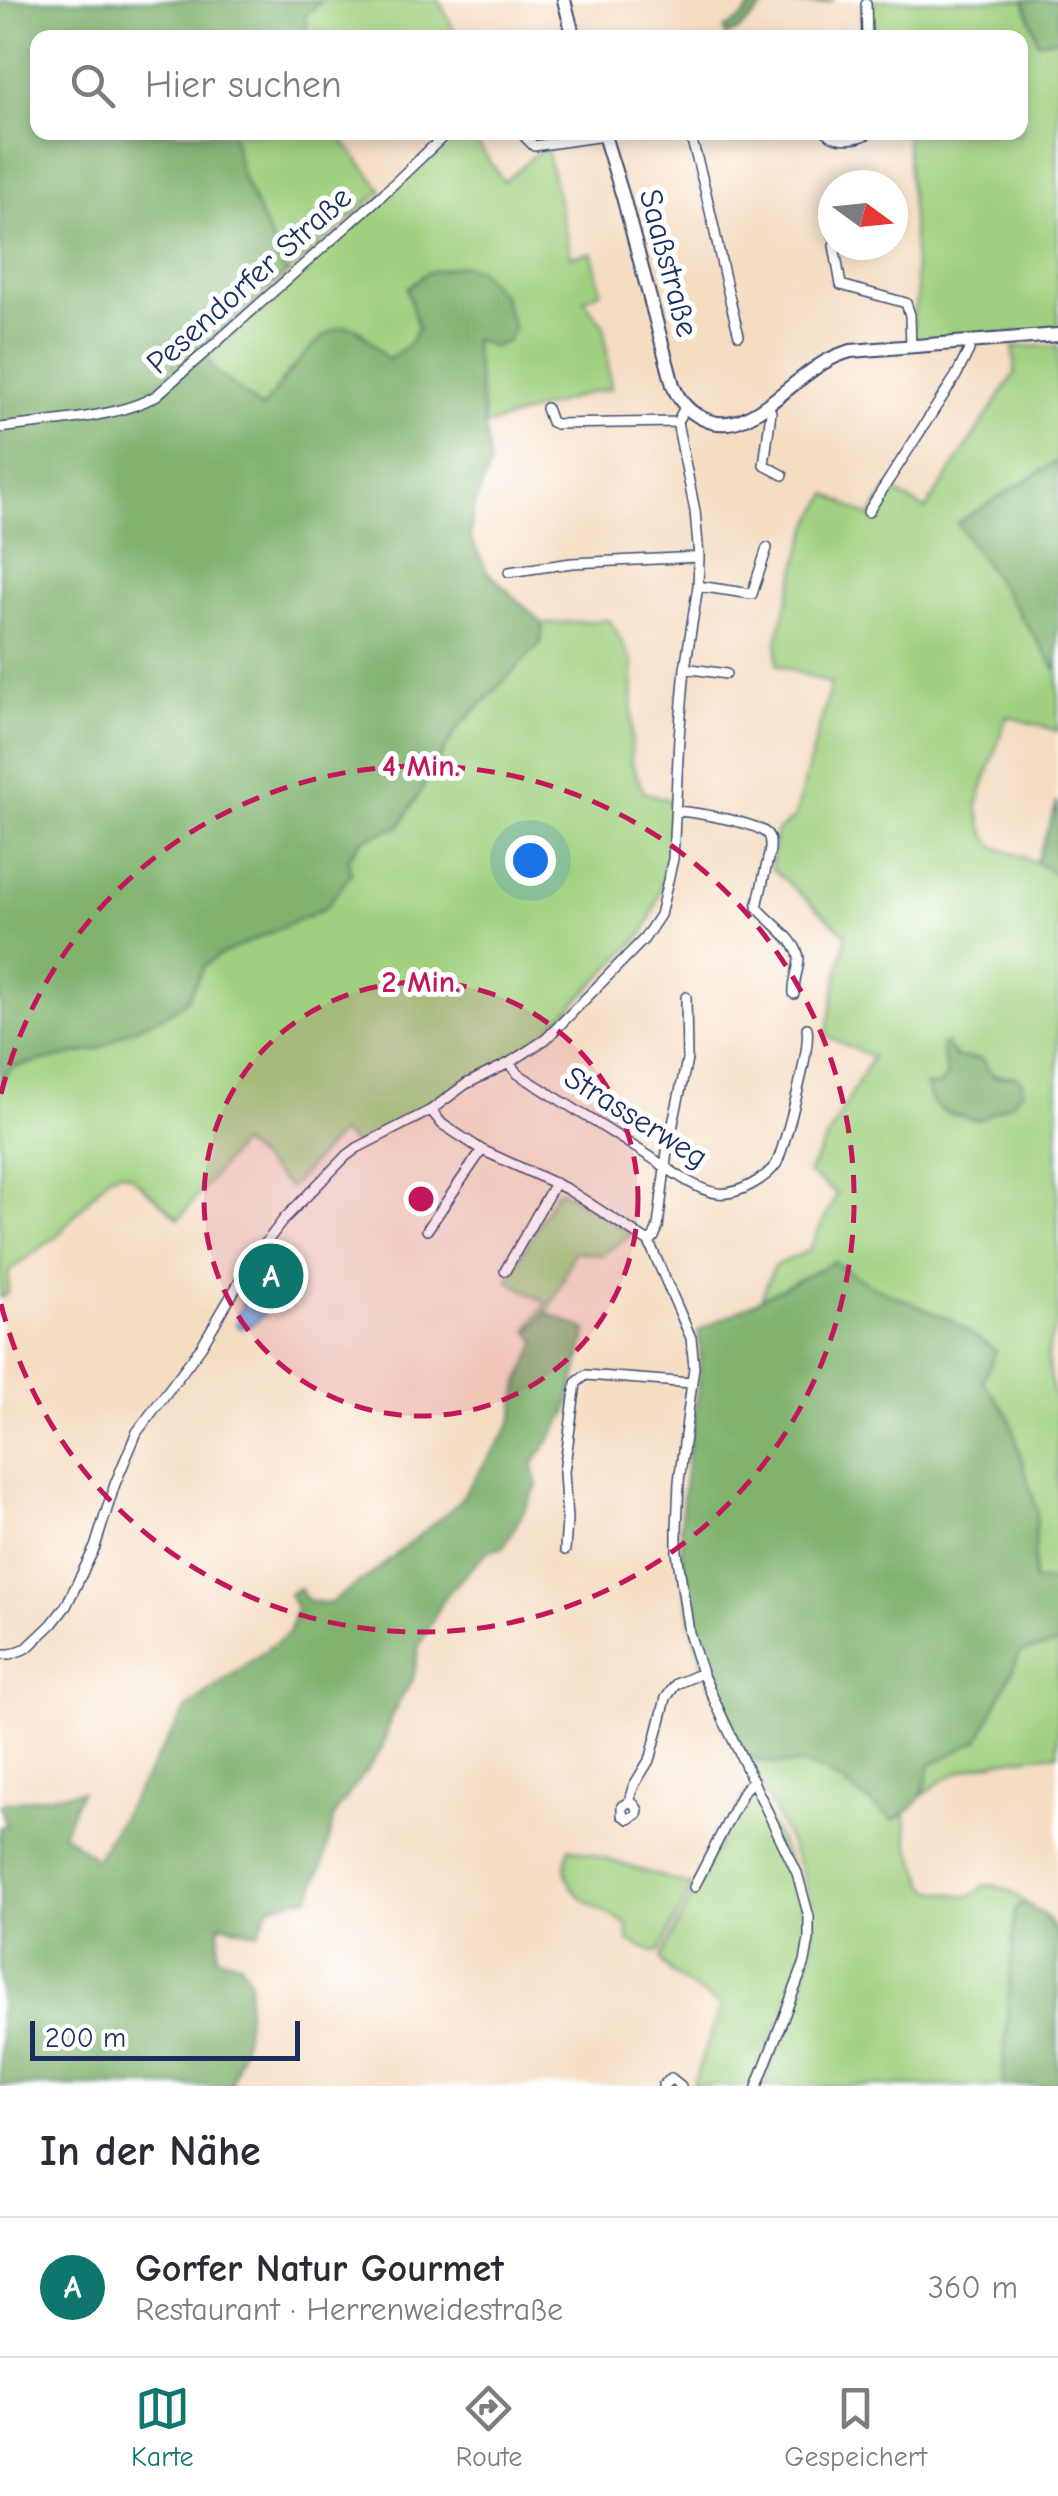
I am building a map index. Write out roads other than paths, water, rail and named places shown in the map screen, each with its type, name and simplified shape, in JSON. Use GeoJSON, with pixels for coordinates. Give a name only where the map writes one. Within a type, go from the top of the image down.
{"type":"FeatureCollection","features":[{"type":"Feature","properties":{"kind":"street"},"geometry":{"type":"LineString","coordinates":[[564,0],[572,30]]}},
{"type":"Feature","properties":{"kind":"street"},"geometry":{"type":"LineString","coordinates":[[866,4],[867,30]]}},
{"type":"Feature","properties":{"kind":"street","name":"Pesendorfer Straße"},"geometry":{"type":"LineString","coordinates":[[0,428],[116,411],[157,395],[439,140]]}},
{"type":"Feature","properties":{"kind":"street"},"geometry":{"type":"LineString","coordinates":[[528,140],[534,146],[568,140]]}},
{"type":"Feature","properties":{"kind":"street","name":"Saaßstraße"},"geometry":{"type":"LineString","coordinates":[[605,140],[673,385],[685,407]]}},
{"type":"Feature","properties":{"kind":"street"},"geometry":{"type":"LineString","coordinates":[[692,140],[705,181],[726,292],[739,335]]}},
{"type":"Feature","properties":{"kind":"street"},"geometry":{"type":"LineString","coordinates":[[837,260],[841,285],[906,303],[910,348]]}},
{"type":"Feature","properties":{"kind":"street"},"geometry":{"type":"LineString","coordinates":[[0,1654],[27,1648],[66,1606],[95,1547],[137,1432],[200,1347],[274,1231],[345,1157],[372,1138],[431,1110],[466,1084],[510,1063],[559,1028],[653,928],[671,877],[685,668],[698,586],[695,511],[678,422],[685,407],[703,419],[723,423],[744,418],[821,364],[851,351],[1058,335]]}},
{"type":"Feature","properties":{"kind":"street"},"geometry":{"type":"LineString","coordinates":[[868,512],[956,376],[969,350],[968,342]]}},
{"type":"Feature","properties":{"kind":"street"},"geometry":{"type":"LineString","coordinates":[[766,404],[771,412],[764,465],[783,475]]}},
{"type":"Feature","properties":{"kind":"street"},"geometry":{"type":"LineString","coordinates":[[546,408],[550,422],[556,424],[678,422]]}},
{"type":"Feature","properties":{"kind":"street"},"geometry":{"type":"LineString","coordinates":[[698,586],[752,594],[766,548]]}},
{"type":"Feature","properties":{"kind":"street"},"geometry":{"type":"LineString","coordinates":[[508,572],[572,563],[699,558]]}},
{"type":"Feature","properties":{"kind":"street"},"geometry":{"type":"LineString","coordinates":[[685,668],[726,674]]}},
{"type":"Feature","properties":{"kind":"street"},"geometry":{"type":"LineString","coordinates":[[676,810],[748,825],[767,834],[770,850],[757,907],[799,952],[794,994]]}},
{"type":"Feature","properties":{"kind":"street"},"geometry":{"type":"LineString","coordinates":[[649,1242],[658,1227],[665,1166],[687,1060],[686,997]]}},
{"type":"Feature","properties":{"kind":"street","name":"Strasserweg"},"geometry":{"type":"LineString","coordinates":[[510,1063],[518,1074],[665,1166],[718,1193],[739,1190],[773,1170],[805,1056],[808,1028]]}},
{"type":"Feature","properties":{"kind":"street"},"geometry":{"type":"LineString","coordinates":[[431,1110],[442,1124],[482,1150],[554,1183],[649,1242],[692,1338],[692,1382],[680,1482],[677,1552],[689,1632],[702,1673],[797,1873],[809,1917],[805,1962],[758,2086]]}},
{"type":"Feature","properties":{"kind":"street"},"geometry":{"type":"LineString","coordinates":[[427,1230],[482,1150]]}},
{"type":"Feature","properties":{"kind":"street"},"geometry":{"type":"LineString","coordinates":[[505,1271],[554,1183]]}},
{"type":"Feature","properties":{"kind":"street"},"geometry":{"type":"LineString","coordinates":[[565,1550],[564,1472],[576,1383],[586,1375],[692,1382]]}},
{"type":"Feature","properties":{"kind":"street"},"geometry":{"type":"LineString","coordinates":[[629,1802],[633,1786],[651,1758],[666,1698],[676,1684],[702,1673]]}},
{"type":"Feature","properties":{"kind":"street"},"geometry":{"type":"LineString","coordinates":[[694,1887],[744,1790],[753,1780]]}},
{"type":"Feature","properties":{"kind":"street"},"geometry":{"type":"LineString","coordinates":[[663,2086],[671,2078],[682,2086]]}},
{"type":"Feature","properties":{"kind":"water"},"geometry":{"type":"Polygon","coordinates":[[[250,1297],[267,1303],[268,1309],[256,1322],[240,1328],[236,1324],[238,1313],[250,1297]]]}},
{"type":"Feature","properties":{"kind":"waterway"},"geometry":{"type":"LineString","coordinates":[[772,1],[780,0]]}},
{"type":"Feature","properties":{"kind":"place","name":"Gorfer Natur Gourmet"},"geometry":{"type":"Point","coordinates":[271,1276]}}]}
